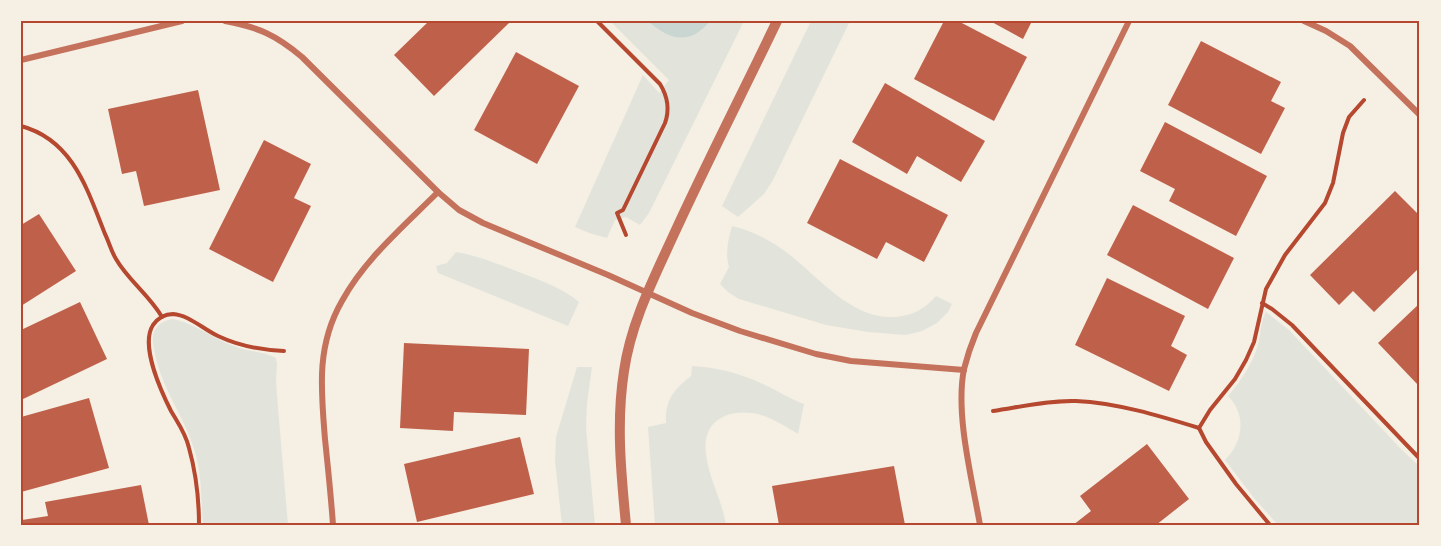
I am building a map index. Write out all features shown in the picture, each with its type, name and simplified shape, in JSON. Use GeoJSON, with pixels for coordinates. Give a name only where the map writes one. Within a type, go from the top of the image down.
{"type":"FeatureCollection","features":[{"type":"Feature","properties":{"kind":"street"},"geometry":{"type":"LineString","coordinates":[[21,60],[182,21]]}},
{"type":"Feature","properties":{"kind":"street"},"geometry":{"type":"LineString","coordinates":[[225,21],[261,30],[283,41],[302,57],[449,203],[470,217],[708,320],[772,342],[851,361],[964,370]]}},
{"type":"Feature","properties":{"kind":"street"},"geometry":{"type":"LineString","coordinates":[[626,525],[620,443],[624,369],[631,338],[647,293],[682,217],[777,21]]}},
{"type":"Feature","properties":{"kind":"street"},"geometry":{"type":"LineString","coordinates":[[980,525],[962,412],[964,370],[971,345],[1130,21]]}},
{"type":"Feature","properties":{"kind":"street"},"geometry":{"type":"LineString","coordinates":[[1304,21],[1350,46],[1420,115]]}},
{"type":"Feature","properties":{"kind":"street"},"geometry":{"type":"LineString","coordinates":[[333,525],[321,392],[326,339],[337,311],[355,280],[438,192]]}},
{"type":"Feature","properties":{"kind":"path"},"geometry":{"type":"LineString","coordinates":[[597,21],[660,84],[668,102],[665,123],[623,210],[617,213],[626,235]]}},
{"type":"Feature","properties":{"kind":"path"},"geometry":{"type":"LineString","coordinates":[[1199,428],[1241,369],[1254,342],[1266,289],[1285,255],[1324,203],[1333,183],[1343,133],[1349,117],[1364,100]]}},
{"type":"Feature","properties":{"kind":"path"},"geometry":{"type":"LineString","coordinates":[[21,126],[43,135],[69,157],[85,186],[115,257],[124,272],[162,317]]}},
{"type":"Feature","properties":{"kind":"path"},"geometry":{"type":"LineString","coordinates":[[1262,303],[1292,325],[1420,459]]}},
{"type":"Feature","properties":{"kind":"path"},"geometry":{"type":"LineString","coordinates":[[199,525],[195,472],[189,447],[165,397],[150,357],[148,339],[152,328],[158,319],[173,314],[182,316],[233,342],[265,350],[284,351]]}},
{"type":"Feature","properties":{"kind":"path"},"geometry":{"type":"LineString","coordinates":[[993,411],[1062,402],[1090,402],[1160,416],[1199,428],[1206,442],[1236,484],[1270,525]]}},
{"type":"Feature","properties":{"kind":"shaded area"},"geometry":{"type":"Polygon","coordinates":[[[610,21],[744,21],[649,213],[640,225],[626,217],[615,220],[607,238],[575,227],[643,75],[659,93],[669,80],[610,21]]]}},
{"type":"Feature","properties":{"kind":"shaded area"},"geometry":{"type":"Polygon","coordinates":[[[648,21],[710,21],[695,34],[679,38],[664,33],[648,21]]]}},
{"type":"Feature","properties":{"kind":"shaded area"},"geometry":{"type":"Polygon","coordinates":[[[811,21],[850,21],[773,180],[764,194],[738,217],[722,206],[811,21]]]}},
{"type":"Feature","properties":{"kind":"shaded area"},"geometry":{"type":"Polygon","coordinates":[[[732,226],[756,234],[777,246],[838,296],[865,312],[880,316],[902,316],[923,308],[936,296],[952,304],[948,312],[937,323],[922,331],[906,335],[826,325],[739,299],[720,284],[729,267],[727,257],[732,226]]]}},
{"type":"Feature","properties":{"kind":"shaded area"},"geometry":{"type":"Polygon","coordinates":[[[456,252],[484,259],[529,276],[572,296],[579,302],[568,326],[438,273],[436,266],[447,263],[456,252]]]}},
{"type":"Feature","properties":{"kind":"shaded area"},"geometry":{"type":"Polygon","coordinates":[[[1266,312],[1289,330],[1420,467],[1420,525],[1278,525],[1225,460],[1236,445],[1240,428],[1238,411],[1228,396],[1253,359],[1266,312]]]}},
{"type":"Feature","properties":{"kind":"shaded area"},"geometry":{"type":"Polygon","coordinates":[[[172,319],[234,346],[276,358],[288,525],[203,525],[200,479],[195,452],[158,367],[153,345],[155,329],[172,319]]]}},
{"type":"Feature","properties":{"kind":"shaded area"},"geometry":{"type":"Polygon","coordinates":[[[692,366],[739,374],[804,404],[798,434],[761,415],[739,413],[720,418],[708,432],[706,454],[726,525],[655,525],[648,427],[666,423],[671,396],[691,376],[692,366]]]}},
{"type":"Feature","properties":{"kind":"shaded area"},"geometry":{"type":"Polygon","coordinates":[[[577,367],[592,367],[586,428],[595,525],[562,525],[555,461],[556,437],[577,367]]]}},
{"type":"Feature","properties":{"kind":"building"},"geometry":{"type":"Polygon","coordinates":[[[429,21],[511,21],[434,96],[394,55],[429,21]]]}},
{"type":"Feature","properties":{"kind":"building"},"geometry":{"type":"Polygon","coordinates":[[[944,21],[958,21],[1027,57],[994,121],[914,79],[944,21]]]}},
{"type":"Feature","properties":{"kind":"building"},"geometry":{"type":"Polygon","coordinates":[[[990,21],[1032,21],[1023,39],[990,21]]]}},
{"type":"Feature","properties":{"kind":"building"},"geometry":{"type":"Polygon","coordinates":[[[1201,41],[1281,82],[1271,101],[1285,108],[1261,154],[1168,105],[1201,41]]]}},
{"type":"Feature","properties":{"kind":"building"},"geometry":{"type":"Polygon","coordinates":[[[516,52],[579,86],[537,164],[474,130],[516,52]]]}},
{"type":"Feature","properties":{"kind":"building"},"geometry":{"type":"Polygon","coordinates":[[[885,83],[985,141],[961,182],[917,156],[907,174],[852,142],[885,83]]]}},
{"type":"Feature","properties":{"kind":"building"},"geometry":{"type":"Polygon","coordinates":[[[198,90],[220,190],[144,206],[136,171],[122,174],[108,109],[198,90]]]}},
{"type":"Feature","properties":{"kind":"building"},"geometry":{"type":"Polygon","coordinates":[[[1165,122],[1267,176],[1236,236],[1169,201],[1175,189],[1140,171],[1165,122]]]}},
{"type":"Feature","properties":{"kind":"building"},"geometry":{"type":"Polygon","coordinates":[[[264,140],[311,164],[294,198],[311,206],[273,282],[209,249],[264,140]]]}},
{"type":"Feature","properties":{"kind":"building"},"geometry":{"type":"Polygon","coordinates":[[[840,159],[948,215],[924,262],[886,242],[877,259],[807,223],[840,159]]]}},
{"type":"Feature","properties":{"kind":"building"},"geometry":{"type":"Polygon","coordinates":[[[1395,191],[1420,216],[1420,267],[1374,312],[1353,291],[1339,305],[1310,275],[1395,191]]]}},
{"type":"Feature","properties":{"kind":"building"},"geometry":{"type":"Polygon","coordinates":[[[1133,205],[1234,258],[1208,309],[1107,255],[1133,205]]]}},
{"type":"Feature","properties":{"kind":"building"},"geometry":{"type":"Polygon","coordinates":[[[39,214],[76,271],[21,306],[21,225],[39,214]]]}},
{"type":"Feature","properties":{"kind":"building"},"geometry":{"type":"Polygon","coordinates":[[[1107,278],[1185,316],[1171,346],[1187,355],[1169,391],[1075,345],[1107,278]]]}},
{"type":"Feature","properties":{"kind":"building"},"geometry":{"type":"Polygon","coordinates":[[[80,302],[107,359],[21,400],[21,330],[80,302]]]}},
{"type":"Feature","properties":{"kind":"building"},"geometry":{"type":"Polygon","coordinates":[[[1420,303],[1420,383],[1418,385],[1378,343],[1420,303]]]}},
{"type":"Feature","properties":{"kind":"building"},"geometry":{"type":"Polygon","coordinates":[[[404,343],[529,349],[526,415],[454,412],[453,431],[400,428],[404,343]]]}},
{"type":"Feature","properties":{"kind":"building"},"geometry":{"type":"Polygon","coordinates":[[[89,398],[109,468],[21,492],[21,417],[89,398]]]}},
{"type":"Feature","properties":{"kind":"building"},"geometry":{"type":"Polygon","coordinates":[[[520,437],[534,494],[417,522],[404,464],[520,437]]]}},
{"type":"Feature","properties":{"kind":"building"},"geometry":{"type":"Polygon","coordinates":[[[1147,444],[1189,499],[1156,525],[1073,525],[1091,511],[1080,496],[1147,444]]]}},
{"type":"Feature","properties":{"kind":"building"},"geometry":{"type":"Polygon","coordinates":[[[894,466],[905,525],[779,525],[772,486],[894,466]]]}},
{"type":"Feature","properties":{"kind":"building"},"geometry":{"type":"Polygon","coordinates":[[[141,485],[149,525],[22,525],[22,520],[48,516],[45,502],[141,485]]]}}]}
